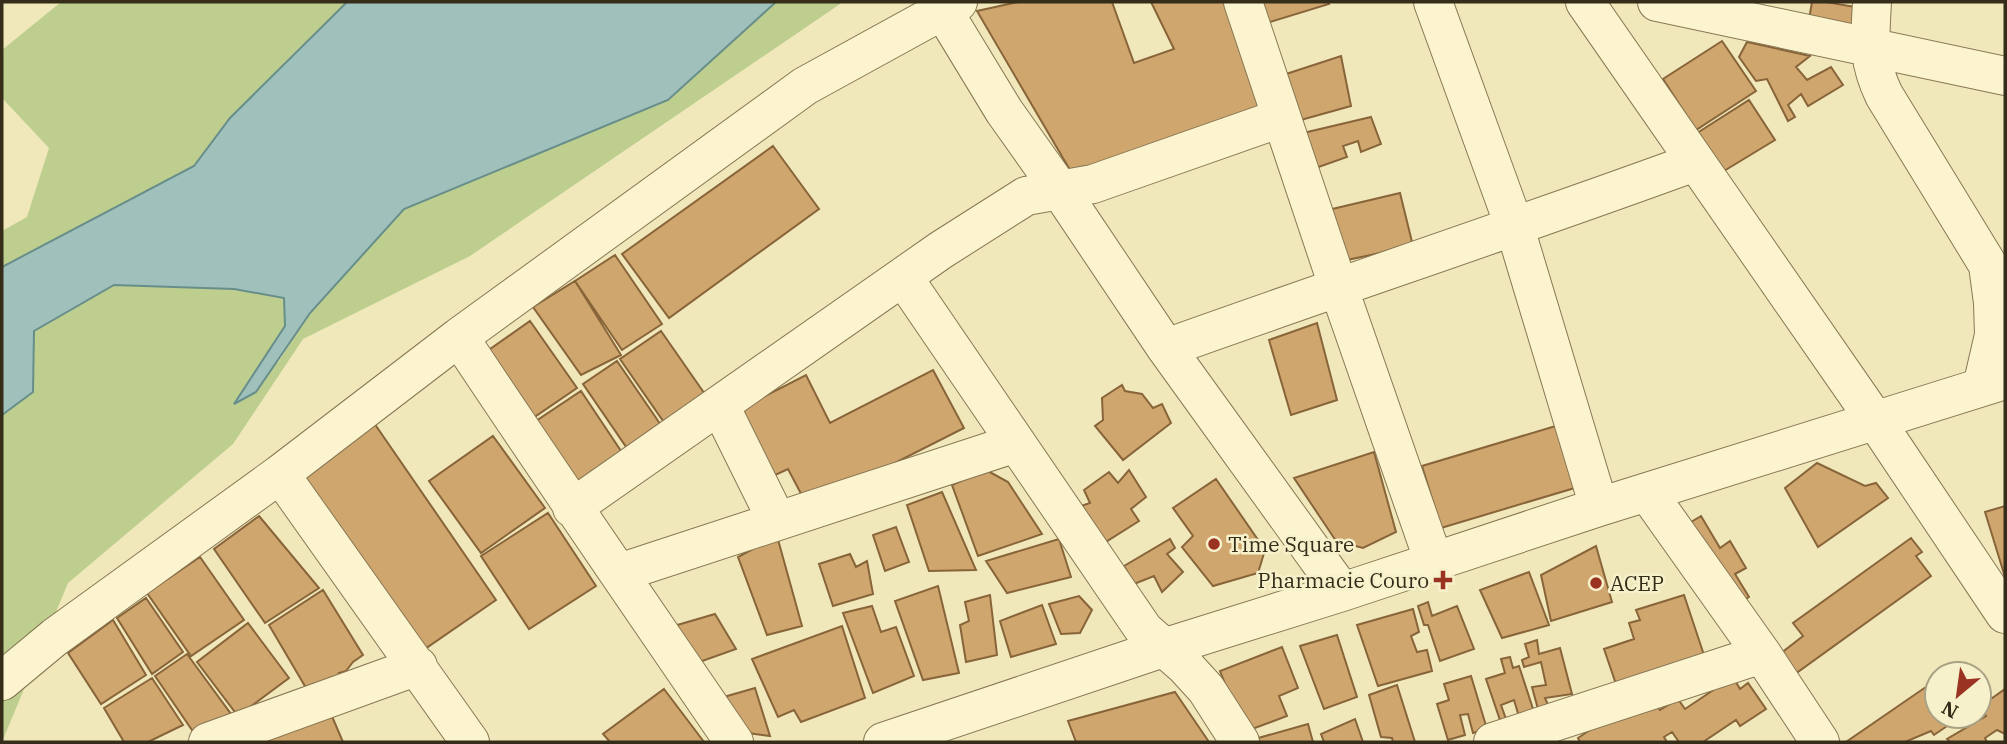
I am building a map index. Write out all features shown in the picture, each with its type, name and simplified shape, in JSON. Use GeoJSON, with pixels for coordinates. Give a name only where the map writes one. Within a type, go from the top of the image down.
{"type":"FeatureCollection","features":[{"type":"Feature","properties":{"kind":"street"},"geometry":{"type":"LineString","coordinates":[[1243,2],[1434,562]]}},
{"type":"Feature","properties":{"kind":"street"},"geometry":{"type":"LineString","coordinates":[[1433,2],[1515,228],[1599,507]]}},
{"type":"Feature","properties":{"kind":"street"},"geometry":{"type":"LineString","coordinates":[[1585,2],[1875,420],[2005,614]]}},
{"type":"Feature","properties":{"kind":"street"},"geometry":{"type":"LineString","coordinates":[[1657,2],[2005,76]]}},
{"type":"Feature","properties":{"kind":"street"},"geometry":{"type":"LineString","coordinates":[[883,742],[1599,507],[1994,384],[1994,335],[1988,265],[1884,95],[1873,72],[1869,49],[1872,2]]}},
{"type":"Feature","properties":{"kind":"street"},"geometry":{"type":"LineString","coordinates":[[2,681],[55,637],[280,474],[459,337],[805,86],[950,5],[1004,111],[1166,348],[1342,593]]}},
{"type":"Feature","properties":{"kind":"street"},"geometry":{"type":"LineString","coordinates":[[572,508],[941,250],[1026,196],[1093,184],[1281,118]]}},
{"type":"Feature","properties":{"kind":"street"},"geometry":{"type":"LineString","coordinates":[[1166,348],[1338,286],[1515,228],[1695,162]]}},
{"type":"Feature","properties":{"kind":"street"},"geometry":{"type":"LineString","coordinates":[[903,277],[1144,630],[1185,666],[1206,689],[1240,742]]}},
{"type":"Feature","properties":{"kind":"street"},"geometry":{"type":"LineString","coordinates":[[459,337],[572,508],[620,573],[734,742]]}},
{"type":"Feature","properties":{"kind":"street"},"geometry":{"type":"LineString","coordinates":[[720,407],[777,521]]}},
{"type":"Feature","properties":{"kind":"street"},"geometry":{"type":"LineString","coordinates":[[620,573],[1016,443]]}},
{"type":"Feature","properties":{"kind":"street"},"geometry":{"type":"LineString","coordinates":[[280,474],[470,742]]}},
{"type":"Feature","properties":{"kind":"street"},"geometry":{"type":"LineString","coordinates":[[1647,492],[1762,654],[1820,742]]}},
{"type":"Feature","properties":{"kind":"street"},"geometry":{"type":"LineString","coordinates":[[1493,742],[1762,654]]}},
{"type":"Feature","properties":{"kind":"street"},"geometry":{"type":"LineString","coordinates":[[208,742],[418,666]]}},
{"type":"Feature","properties":{"kind":"green space"},"geometry":{"type":"Polygon","coordinates":[[[61,2],[347,2],[230,118],[194,166],[2,267],[2,231],[27,217],[49,148],[2,98],[2,50],[61,2]]]}},
{"type":"Feature","properties":{"kind":"green space"},"geometry":{"type":"Polygon","coordinates":[[[776,2],[843,2],[470,256],[303,339],[233,444],[68,583],[2,742],[2,415],[33,392],[34,331],[114,285],[234,289],[284,298],[285,326],[235,402],[279,361],[310,313],[404,209],[668,100],[776,2]]]}},
{"type":"Feature","properties":{"kind":"water"},"geometry":{"type":"Polygon","coordinates":[[[347,2],[776,2],[668,100],[404,209],[310,313],[256,392],[234,404],[285,326],[284,298],[234,289],[114,285],[34,331],[33,392],[2,415],[2,267],[194,166],[230,118],[347,2]]]}},
{"type":"Feature","properties":{"kind":"building"},"geometry":{"type":"Polygon","coordinates":[[[1018,2],[1112,2],[1134,63],[1174,49],[1151,2],[1224,2],[1264,117],[1077,182],[977,11],[1018,2]]]}},
{"type":"Feature","properties":{"kind":"building"},"geometry":{"type":"Polygon","coordinates":[[[1253,2],[1328,2],[1329,4],[1260,25],[1253,2]]]}},
{"type":"Feature","properties":{"kind":"building"},"geometry":{"type":"Polygon","coordinates":[[[1812,2],[1861,8],[1856,34],[1808,25],[1812,2]]]}},
{"type":"Feature","properties":{"kind":"building"},"geometry":{"type":"Polygon","coordinates":[[[1722,41],[1756,91],[1696,130],[1663,79],[1722,41]]]}},
{"type":"Feature","properties":{"kind":"building"},"geometry":{"type":"Polygon","coordinates":[[[1747,42],[1810,56],[1796,67],[1807,80],[1831,67],[1843,85],[1808,106],[1801,94],[1788,105],[1795,117],[1788,121],[1767,79],[1756,81],[1739,57],[1747,42]]]}},
{"type":"Feature","properties":{"kind":"building"},"geometry":{"type":"Polygon","coordinates":[[[1341,56],[1351,106],[1290,123],[1277,77],[1341,56]]]}},
{"type":"Feature","properties":{"kind":"building"},"geometry":{"type":"Polygon","coordinates":[[[1749,100],[1775,140],[1719,174],[1694,135],[1749,100]]]}},
{"type":"Feature","properties":{"kind":"building"},"geometry":{"type":"Polygon","coordinates":[[[1371,117],[1381,144],[1361,152],[1358,141],[1343,146],[1347,157],[1313,169],[1299,134],[1371,117]]]}},
{"type":"Feature","properties":{"kind":"building"},"geometry":{"type":"Polygon","coordinates":[[[773,146],[819,209],[669,318],[622,254],[773,146]]]}},
{"type":"Feature","properties":{"kind":"building"},"geometry":{"type":"Polygon","coordinates":[[[1400,193],[1413,246],[1347,260],[1328,210],[1400,193]]]}},
{"type":"Feature","properties":{"kind":"building"},"geometry":{"type":"Polygon","coordinates":[[[615,255],[662,324],[622,350],[575,281],[615,255]]]}},
{"type":"Feature","properties":{"kind":"building"},"geometry":{"type":"Polygon","coordinates":[[[575,281],[621,355],[581,375],[533,307],[575,281]]]}},
{"type":"Feature","properties":{"kind":"building"},"geometry":{"type":"Polygon","coordinates":[[[530,321],[577,388],[530,420],[483,354],[530,321]]]}},
{"type":"Feature","properties":{"kind":"building"},"geometry":{"type":"Polygon","coordinates":[[[1317,323],[1337,400],[1291,415],[1269,340],[1317,323]]]}},
{"type":"Feature","properties":{"kind":"building"},"geometry":{"type":"Polygon","coordinates":[[[661,331],[709,400],[668,428],[620,359],[661,331]]]}},
{"type":"Feature","properties":{"kind":"building"},"geometry":{"type":"Polygon","coordinates":[[[617,361],[665,431],[631,454],[583,384],[617,361]]]}},
{"type":"Feature","properties":{"kind":"building"},"geometry":{"type":"Polygon","coordinates":[[[933,370],[964,428],[808,507],[788,469],[773,476],[730,414],[806,375],[830,423],[933,370]]]}},
{"type":"Feature","properties":{"kind":"building"},"geometry":{"type":"Polygon","coordinates":[[[1122,385],[1125,391],[1142,394],[1153,408],[1162,404],[1171,423],[1123,460],[1095,426],[1103,420],[1102,398],[1122,385]]]}},
{"type":"Feature","properties":{"kind":"building"},"geometry":{"type":"Polygon","coordinates":[[[581,391],[625,457],[569,495],[524,429],[581,391]]]}},
{"type":"Feature","properties":{"kind":"building"},"geometry":{"type":"Polygon","coordinates":[[[372,420],[496,600],[419,653],[295,472],[372,420]]]}},
{"type":"Feature","properties":{"kind":"building"},"geometry":{"type":"Polygon","coordinates":[[[1559,425],[1578,487],[1441,528],[1422,466],[1559,425]]]}},
{"type":"Feature","properties":{"kind":"building"},"geometry":{"type":"Polygon","coordinates":[[[493,436],[545,508],[481,553],[429,481],[493,436]]]}},
{"type":"Feature","properties":{"kind":"building"},"geometry":{"type":"Polygon","coordinates":[[[1374,452],[1396,532],[1363,548],[1336,541],[1294,478],[1374,452]]]}},
{"type":"Feature","properties":{"kind":"building"},"geometry":{"type":"Polygon","coordinates":[[[1817,463],[1865,486],[1876,483],[1888,498],[1818,547],[1785,488],[1817,463]]]}},
{"type":"Feature","properties":{"kind":"building"},"geometry":{"type":"Polygon","coordinates":[[[986,470],[1008,482],[1042,534],[978,556],[952,485],[986,470]]]}},
{"type":"Feature","properties":{"kind":"building"},"geometry":{"type":"Polygon","coordinates":[[[1129,470],[1146,497],[1131,509],[1139,521],[1104,543],[1081,506],[1090,503],[1084,490],[1109,472],[1118,483],[1129,470]]]}},
{"type":"Feature","properties":{"kind":"building"},"geometry":{"type":"Polygon","coordinates":[[[1216,479],[1265,550],[1258,573],[1213,586],[1182,547],[1193,536],[1173,508],[1216,479]]]}},
{"type":"Feature","properties":{"kind":"building"},"geometry":{"type":"Polygon","coordinates":[[[942,492],[976,570],[929,571],[907,505],[942,492]]]}},
{"type":"Feature","properties":{"kind":"building"},"geometry":{"type":"Polygon","coordinates":[[[2005,506],[2005,577],[1985,512],[2005,506]]]}},
{"type":"Feature","properties":{"kind":"building"},"geometry":{"type":"Polygon","coordinates":[[[548,513],[596,586],[529,629],[481,556],[548,513]]]}},
{"type":"Feature","properties":{"kind":"building"},"geometry":{"type":"Polygon","coordinates":[[[259,516],[319,588],[265,623],[214,549],[259,516]]]}},
{"type":"Feature","properties":{"kind":"building"},"geometry":{"type":"Polygon","coordinates":[[[1701,516],[1720,548],[1730,541],[1746,568],[1735,574],[1749,597],[1731,608],[1681,528],[1701,516]]]}},
{"type":"Feature","properties":{"kind":"building"},"geometry":{"type":"Polygon","coordinates":[[[896,527],[909,562],[885,571],[873,535],[896,527]]]}},
{"type":"Feature","properties":{"kind":"building"},"geometry":{"type":"Polygon","coordinates":[[[777,536],[802,626],[767,635],[738,557],[777,536]]]}},
{"type":"Feature","properties":{"kind":"building"},"geometry":{"type":"Polygon","coordinates":[[[1911,538],[1922,552],[1916,556],[1931,576],[1795,674],[1780,654],[1803,636],[1793,623],[1911,538]]]}},
{"type":"Feature","properties":{"kind":"building"},"geometry":{"type":"Polygon","coordinates":[[[1059,539],[1071,577],[1007,593],[986,561],[1059,539]]]}},
{"type":"Feature","properties":{"kind":"building"},"geometry":{"type":"Polygon","coordinates":[[[1170,539],[1175,548],[1167,554],[1183,572],[1162,592],[1154,576],[1134,584],[1124,566],[1170,539]]]}},
{"type":"Feature","properties":{"kind":"building"},"geometry":{"type":"Polygon","coordinates":[[[1596,546],[1612,602],[1551,621],[1541,575],[1596,546]]]}},
{"type":"Feature","properties":{"kind":"building"},"geometry":{"type":"Polygon","coordinates":[[[850,554],[856,567],[867,561],[873,594],[833,606],[819,564],[850,554]]]}},
{"type":"Feature","properties":{"kind":"building"},"geometry":{"type":"Polygon","coordinates":[[[200,557],[244,620],[191,656],[147,593],[200,557]]]}},
{"type":"Feature","properties":{"kind":"building"},"geometry":{"type":"Polygon","coordinates":[[[1529,572],[1549,625],[1502,638],[1480,590],[1529,572]]]}},
{"type":"Feature","properties":{"kind":"building"},"geometry":{"type":"Polygon","coordinates":[[[938,586],[959,673],[923,680],[895,601],[938,586]]]}},
{"type":"Feature","properties":{"kind":"building"},"geometry":{"type":"Polygon","coordinates":[[[323,590],[363,655],[346,671],[339,673],[344,680],[309,693],[269,625],[323,590]]]}},
{"type":"Feature","properties":{"kind":"building"},"geometry":{"type":"Polygon","coordinates":[[[990,595],[997,655],[966,662],[960,625],[969,621],[965,602],[990,595]]]}},
{"type":"Feature","properties":{"kind":"building"},"geometry":{"type":"Polygon","coordinates":[[[1684,595],[1705,658],[1617,687],[1604,649],[1634,639],[1629,623],[1640,620],[1636,610],[1684,595]]]}},
{"type":"Feature","properties":{"kind":"building"},"geometry":{"type":"Polygon","coordinates":[[[1079,596],[1092,610],[1080,633],[1061,634],[1049,604],[1079,596]]]}},
{"type":"Feature","properties":{"kind":"building"},"geometry":{"type":"Polygon","coordinates":[[[146,598],[183,652],[152,674],[117,618],[146,598]]]}},
{"type":"Feature","properties":{"kind":"building"},"geometry":{"type":"Polygon","coordinates":[[[1428,602],[1432,616],[1457,606],[1474,649],[1440,661],[1428,625],[1424,625],[1418,606],[1428,602]]]}},
{"type":"Feature","properties":{"kind":"building"},"geometry":{"type":"Polygon","coordinates":[[[1042,605],[1056,644],[1011,657],[1000,621],[1042,605]]]}},
{"type":"Feature","properties":{"kind":"building"},"geometry":{"type":"Polygon","coordinates":[[[872,606],[881,632],[896,627],[914,676],[873,693],[843,613],[872,606]]]}},
{"type":"Feature","properties":{"kind":"building"},"geometry":{"type":"Polygon","coordinates":[[[1413,609],[1419,632],[1411,636],[1417,652],[1427,650],[1432,671],[1378,686],[1357,625],[1413,609]]]}},
{"type":"Feature","properties":{"kind":"building"},"geometry":{"type":"Polygon","coordinates":[[[715,614],[736,649],[691,665],[674,626],[715,614]]]}},
{"type":"Feature","properties":{"kind":"building"},"geometry":{"type":"Polygon","coordinates":[[[113,620],[146,675],[101,704],[68,653],[113,620]]]}},
{"type":"Feature","properties":{"kind":"building"},"geometry":{"type":"Polygon","coordinates":[[[248,623],[289,678],[238,716],[197,662],[248,623]]]}},
{"type":"Feature","properties":{"kind":"building"},"geometry":{"type":"Polygon","coordinates":[[[842,626],[865,698],[801,722],[794,710],[778,717],[752,659],[842,626]]]}},
{"type":"Feature","properties":{"kind":"building"},"geometry":{"type":"Polygon","coordinates":[[[1337,635],[1357,697],[1324,709],[1300,646],[1337,635]]]}},
{"type":"Feature","properties":{"kind":"building"},"geometry":{"type":"Polygon","coordinates":[[[1537,640],[1539,654],[1560,648],[1572,694],[1545,698],[1549,707],[1538,709],[1532,687],[1546,685],[1541,662],[1524,667],[1522,660],[1529,657],[1525,644],[1537,640]]]}},
{"type":"Feature","properties":{"kind":"building"},"geometry":{"type":"Polygon","coordinates":[[[1282,647],[1298,688],[1279,696],[1287,716],[1244,732],[1220,671],[1282,647]]]}},
{"type":"Feature","properties":{"kind":"building"},"geometry":{"type":"Polygon","coordinates":[[[187,654],[231,714],[194,733],[155,676],[187,654]]]}},
{"type":"Feature","properties":{"kind":"building"},"geometry":{"type":"Polygon","coordinates":[[[1510,657],[1513,668],[1519,666],[1535,715],[1520,720],[1514,700],[1501,705],[1506,719],[1500,720],[1486,679],[1505,673],[1501,659],[1510,657]]]}},
{"type":"Feature","properties":{"kind":"building"},"geometry":{"type":"Polygon","coordinates":[[[1471,676],[1487,729],[1473,733],[1468,714],[1460,715],[1465,735],[1448,740],[1437,704],[1449,700],[1444,684],[1471,676]]]}},
{"type":"Feature","properties":{"kind":"building"},"geometry":{"type":"Polygon","coordinates":[[[1733,677],[1740,689],[1748,683],[1766,709],[1740,726],[1736,720],[1703,742],[1679,742],[1672,732],[1664,737],[1667,742],[1580,742],[1578,738],[1636,699],[1656,705],[1660,710],[1678,699],[1685,709],[1733,677]]]}},
{"type":"Feature","properties":{"kind":"building"},"geometry":{"type":"Polygon","coordinates":[[[152,678],[183,725],[148,742],[124,742],[104,708],[152,678]]]}},
{"type":"Feature","properties":{"kind":"building"},"geometry":{"type":"Polygon","coordinates":[[[1397,685],[1415,742],[1393,742],[1392,738],[1381,737],[1369,695],[1397,685]]]}},
{"type":"Feature","properties":{"kind":"building"},"geometry":{"type":"Polygon","coordinates":[[[755,688],[770,736],[733,731],[717,699],[755,688]]]}},
{"type":"Feature","properties":{"kind":"building"},"geometry":{"type":"Polygon","coordinates":[[[664,689],[704,742],[610,742],[603,734],[664,689]]]}},
{"type":"Feature","properties":{"kind":"building"},"geometry":{"type":"Polygon","coordinates":[[[1923,689],[1923,730],[1941,730],[1934,735],[1931,731],[1905,742],[1846,742],[1923,689]]]}},
{"type":"Feature","properties":{"kind":"building"},"geometry":{"type":"Polygon","coordinates":[[[2005,689],[2005,734],[1997,730],[1985,738],[1987,742],[1950,742],[1947,739],[1962,730],[1993,730],[1993,698],[2005,689]]]}},
{"type":"Feature","properties":{"kind":"building"},"geometry":{"type":"Polygon","coordinates":[[[1175,692],[1209,742],[1076,742],[1068,721],[1175,692]]]}},
{"type":"Feature","properties":{"kind":"building"},"geometry":{"type":"Polygon","coordinates":[[[331,714],[343,742],[260,742],[331,714]]]}},
{"type":"Feature","properties":{"kind":"building"},"geometry":{"type":"Polygon","coordinates":[[[1355,719],[1363,742],[1324,742],[1321,734],[1355,719]]]}},
{"type":"Feature","properties":{"kind":"building"},"geometry":{"type":"Polygon","coordinates":[[[1308,724],[1313,742],[1251,740],[1308,724]]]}},
{"type":"Feature","properties":{"kind":"place","name":"Time Square"},"geometry":{"type":"Point","coordinates":[1214,544]}},
{"type":"Feature","properties":{"kind":"place","name":"Pharmacie Couro"},"geometry":{"type":"Point","coordinates":[1443,580]}},
{"type":"Feature","properties":{"kind":"place","name":"ACEP"},"geometry":{"type":"Point","coordinates":[1596,583]}}]}
